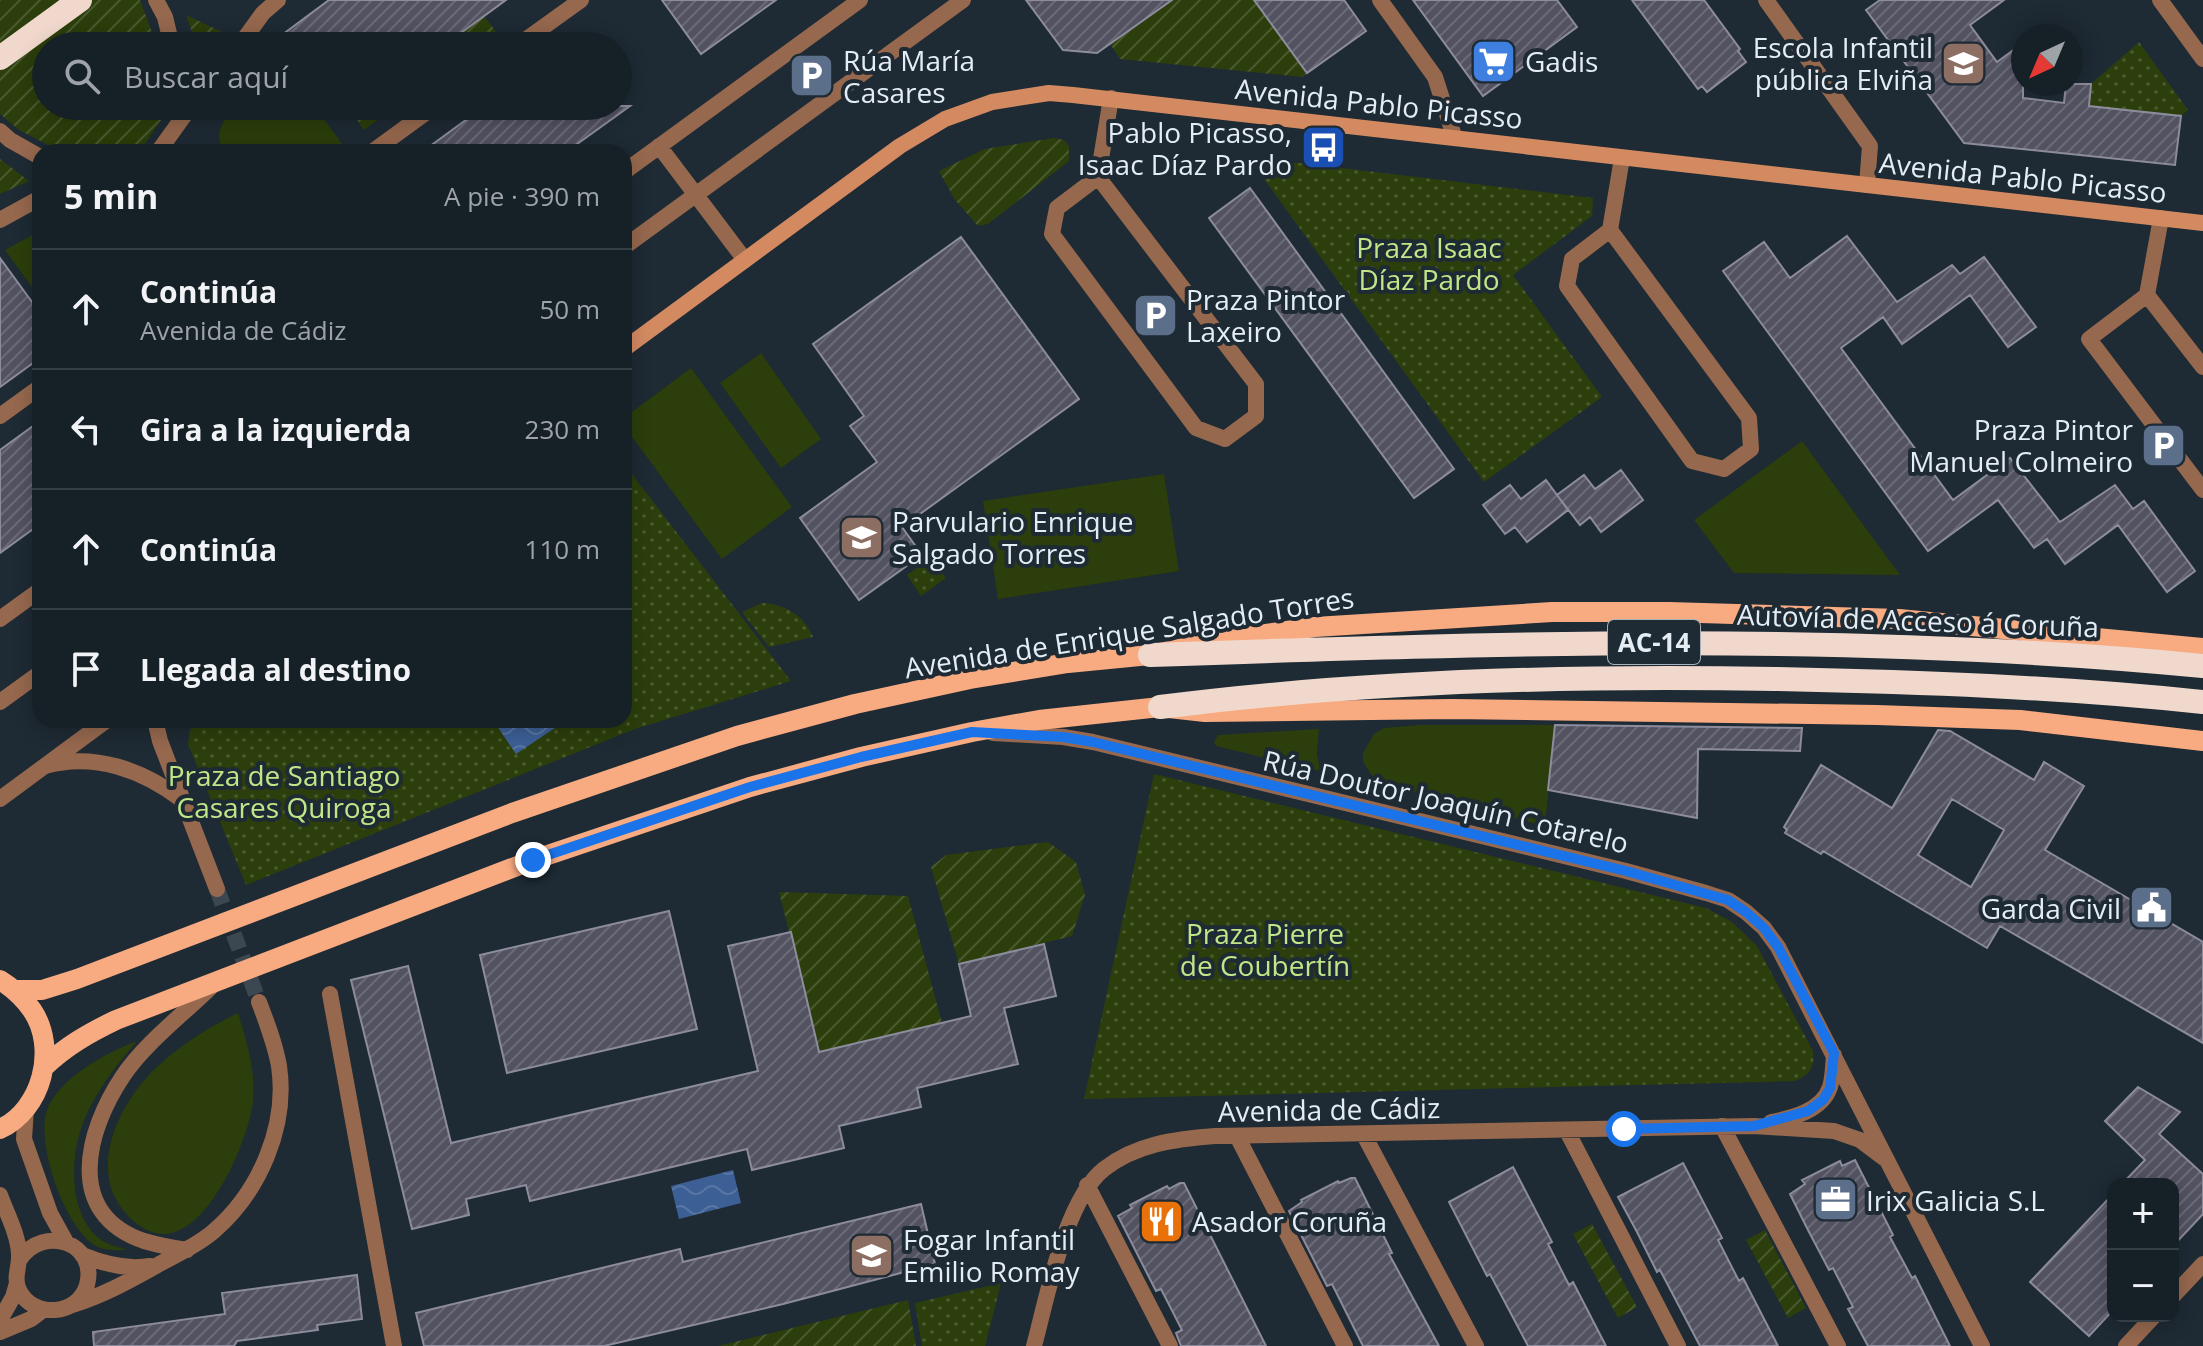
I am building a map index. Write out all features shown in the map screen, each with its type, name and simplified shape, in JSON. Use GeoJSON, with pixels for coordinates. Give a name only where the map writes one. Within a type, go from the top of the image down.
{"type":"FeatureCollection","features":[{"type":"Feature","properties":{"kind":"highway"},"geometry":{"type":"LineString","coordinates":[[36,32],[80,0]]}},
{"type":"Feature","properties":{"kind":"highway"},"geometry":{"type":"LineString","coordinates":[[0,58],[32,35]]}},
{"type":"Feature","properties":{"kind":"highway","name":"Autovía de Acceso á Coruña"},"geometry":{"type":"LineString","coordinates":[[1150,655],[1670,641],[1976,649],[2203,666]]}},
{"type":"Feature","properties":{"kind":"highway","name":"AC-14"},"geometry":{"type":"LineString","coordinates":[[1160,707],[1306,691],[1431,682],[1558,678],[1959,683],[2203,702]]}},
{"type":"Feature","properties":{"kind":"main road","name":"Avenida de Enrique Salgado Torres"},"geometry":{"type":"LineString","coordinates":[[8,985],[42,990],[77,979],[512,813],[737,736],[855,704],[970,679],[1068,663],[1150,655],[1223,640],[1315,627],[1552,612],[1899,619],[2203,648]]}},
{"type":"Feature","properties":{"kind":"main road"},"geometry":{"type":"LineString","coordinates":[[44,1067],[87,1034],[533,860],[750,787],[861,757],[1052,718],[1160,707],[1205,712],[1452,709],[1988,719],[2036,721],[2203,741]]}},
{"type":"Feature","properties":{"kind":"main road"},"geometry":{"type":"LineString","coordinates":[[0,1129],[26,1109],[38,1089],[44,1067],[44,1039],[34,1012],[8,985]]}},
{"type":"Feature","properties":{"kind":"street"},"geometry":{"type":"LineString","coordinates":[[156,0],[169,32]]}},
{"type":"Feature","properties":{"kind":"street"},"geometry":{"type":"LineString","coordinates":[[249,32],[263,13],[278,0]]}},
{"type":"Feature","properties":{"kind":"street"},"geometry":{"type":"LineString","coordinates":[[536,32],[581,0]]}},
{"type":"Feature","properties":{"kind":"street"},"geometry":{"type":"LineString","coordinates":[[632,166],[860,0]]}},
{"type":"Feature","properties":{"kind":"street"},"geometry":{"type":"LineString","coordinates":[[632,241],[963,0]]}},
{"type":"Feature","properties":{"kind":"street"},"geometry":{"type":"LineString","coordinates":[[1380,0],[1435,77],[1454,136]]}},
{"type":"Feature","properties":{"kind":"street"},"geometry":{"type":"LineString","coordinates":[[1766,0],[1870,146],[1867,185]]}},
{"type":"Feature","properties":{"kind":"street"},"geometry":{"type":"LineString","coordinates":[[2160,0],[2203,59]]}},
{"type":"Feature","properties":{"kind":"street","name":"Avenida Pablo Picasso"},"geometry":{"type":"LineString","coordinates":[[632,343],[900,146],[945,119],[992,102],[1049,93],[1454,136],[1622,158],[2203,223]]}},
{"type":"Feature","properties":{"kind":"street"},"geometry":{"type":"LineString","coordinates":[[1098,177],[1256,384],[1256,416],[1225,439],[1196,428],[1052,234],[1057,208],[1098,177],[1111,98]]}},
{"type":"Feature","properties":{"kind":"street"},"geometry":{"type":"LineString","coordinates":[[175,120],[173,131],[177,144]]}},
{"type":"Feature","properties":{"kind":"street"},"geometry":{"type":"LineString","coordinates":[[164,144],[181,120]]}},
{"type":"Feature","properties":{"kind":"street"},"geometry":{"type":"LineString","coordinates":[[383,144],[416,120]]}},
{"type":"Feature","properties":{"kind":"street"},"geometry":{"type":"LineString","coordinates":[[0,131],[32,152]]}},
{"type":"Feature","properties":{"kind":"street"},"geometry":{"type":"LineString","coordinates":[[659,146],[745,260]]}},
{"type":"Feature","properties":{"kind":"street"},"geometry":{"type":"LineString","coordinates":[[1610,230],[1749,418],[1751,449],[1724,469],[1692,461],[1567,286],[1572,259],[1610,230],[1622,158]]}},
{"type":"Feature","properties":{"kind":"street"},"geometry":{"type":"LineString","coordinates":[[0,220],[32,202]]}},
{"type":"Feature","properties":{"kind":"street"},"geometry":{"type":"LineString","coordinates":[[2161,218],[2147,295],[2089,339],[2203,490]]}},
{"type":"Feature","properties":{"kind":"street"},"geometry":{"type":"LineString","coordinates":[[2147,295],[2203,367]]}},
{"type":"Feature","properties":{"kind":"street"},"geometry":{"type":"LineString","coordinates":[[0,416],[32,393]]}},
{"type":"Feature","properties":{"kind":"street"},"geometry":{"type":"LineString","coordinates":[[0,619],[32,596]]}},
{"type":"Feature","properties":{"kind":"street"},"geometry":{"type":"LineString","coordinates":[[0,702],[32,679]]}},
{"type":"Feature","properties":{"kind":"street"},"geometry":{"type":"LineString","coordinates":[[0,799],[96,728]]}},
{"type":"Feature","properties":{"kind":"street"},"geometry":{"type":"LineString","coordinates":[[158,728],[217,889]]}},
{"type":"Feature","properties":{"kind":"street","name":"Rúa Doutor Joaquín Cotarelo"},"geometry":{"type":"LineString","coordinates":[[972,732],[1063,737],[1093,742],[1626,871],[1728,900],[1764,928],[1778,947],[1982,1346]]}},
{"type":"Feature","properties":{"kind":"street"},"geometry":{"type":"LineString","coordinates":[[45,766],[78,760],[114,766],[148,778],[183,801]]}},
{"type":"Feature","properties":{"kind":"street"},"geometry":{"type":"LineString","coordinates":[[187,1250],[142,1240],[104,1215],[91,1193],[89,1169],[93,1139],[123,1076],[218,981]]}},
{"type":"Feature","properties":{"kind":"street"},"geometry":{"type":"LineString","coordinates":[[330,994],[394,1346]]}},
{"type":"Feature","properties":{"kind":"street"},"geometry":{"type":"LineString","coordinates":[[17,1283],[26,1300],[43,1310],[53,1311],[72,1305],[106,1293],[187,1250],[213,1232],[234,1211],[255,1183],[269,1152],[281,1096],[279,1067],[259,1002]]}},
{"type":"Feature","properties":{"kind":"street","name":"Avenida de Cádiz"},"geometry":{"type":"LineString","coordinates":[[1754,1126],[1808,1111],[1823,1100],[1830,1088],[1834,1053]]}},
{"type":"Feature","properties":{"kind":"street"},"geometry":{"type":"LineString","coordinates":[[26,1109],[24,1139],[50,1213],[66,1242],[82,1255],[101,1263],[136,1268],[163,1262]]}},
{"type":"Feature","properties":{"kind":"street"},"geometry":{"type":"LineString","coordinates":[[1722,1126],[1838,1346]]}},
{"type":"Feature","properties":{"kind":"street","name":"Avenida de Cádiz"},"geometry":{"type":"LineString","coordinates":[[1034,1346],[1062,1244],[1087,1185],[1122,1157],[1159,1142],[1237,1136],[1754,1126],[1834,1131],[1860,1140],[1888,1162]]}},
{"type":"Feature","properties":{"kind":"street"},"geometry":{"type":"LineString","coordinates":[[1567,1131],[1678,1346]]}},
{"type":"Feature","properties":{"kind":"street"},"geometry":{"type":"LineString","coordinates":[[1364,1135],[1476,1346]]}},
{"type":"Feature","properties":{"kind":"street"},"geometry":{"type":"LineString","coordinates":[[1237,1136],[1345,1346]]}},
{"type":"Feature","properties":{"kind":"street"},"geometry":{"type":"LineString","coordinates":[[1087,1185],[1170,1346]]}},
{"type":"Feature","properties":{"kind":"street"},"geometry":{"type":"LineString","coordinates":[[0,1195],[20,1259],[13,1297],[0,1320]]}},
{"type":"Feature","properties":{"kind":"street"},"geometry":{"type":"LineString","coordinates":[[20,1259],[26,1250],[45,1240],[66,1242]]}},
{"type":"Feature","properties":{"kind":"street"},"geometry":{"type":"LineString","coordinates":[[72,1305],[86,1288],[87,1265],[82,1255]]}},
{"type":"Feature","properties":{"kind":"street"},"geometry":{"type":"LineString","coordinates":[[2179,1290],[2203,1264]]}},
{"type":"Feature","properties":{"kind":"street"},"geometry":{"type":"LineString","coordinates":[[0,1332],[31,1319],[43,1310]]}},
{"type":"Feature","properties":{"kind":"street"},"geometry":{"type":"LineString","coordinates":[[2126,1346],[2148,1322]]}},
{"type":"Feature","properties":{"kind":"green space"},"geometry":{"type":"Polygon","coordinates":[[[0,0],[140,0],[152,32],[32,32],[32,120],[161,120],[145,144],[46,144],[19,130],[0,114],[0,0]]]}},
{"type":"Feature","properties":{"kind":"green space"},"geometry":{"type":"Polygon","coordinates":[[[1167,0],[1254,0],[1307,73],[1302,77],[1120,59],[1110,44],[1167,0]]]}},
{"type":"Feature","properties":{"kind":"green space"},"geometry":{"type":"Polygon","coordinates":[[[186,15],[222,32],[192,32],[186,15]]]}},
{"type":"Feature","properties":{"kind":"green space"},"geometry":{"type":"Polygon","coordinates":[[[484,16],[496,32],[462,32],[484,16]]]}},
{"type":"Feature","properties":{"kind":"green space"},"geometry":{"type":"Polygon","coordinates":[[[2139,42],[2188,110],[2181,116],[2089,106],[2091,84],[2139,42]]]}},
{"type":"Feature","properties":{"kind":"green space"},"geometry":{"type":"Polygon","coordinates":[[[225,120],[324,120],[342,144],[220,144],[219,134],[225,120]]]}},
{"type":"Feature","properties":{"kind":"green space"},"geometry":{"type":"Polygon","coordinates":[[[357,120],[378,120],[364,130],[357,120]]]}},
{"type":"Feature","properties":{"kind":"green space"},"geometry":{"type":"Polygon","coordinates":[[[1054,138],[1064,140],[1069,146],[1069,161],[988,224],[978,226],[955,200],[939,171],[985,149],[1054,138]]]}},
{"type":"Feature","properties":{"kind":"green space","name":"Praza Isaac Díaz Pardo"},"geometry":{"type":"Polygon","coordinates":[[[1248,157],[1593,198],[1592,216],[1513,275],[1602,397],[1484,482],[1248,157]]]}},
{"type":"Feature","properties":{"kind":"green space"},"geometry":{"type":"Polygon","coordinates":[[[0,159],[29,181],[0,194],[0,159]]]}},
{"type":"Feature","properties":{"kind":"green space"},"geometry":{"type":"Polygon","coordinates":[[[32,235],[32,287],[5,250],[32,235]]]}},
{"type":"Feature","properties":{"kind":"green space"},"geometry":{"type":"Polygon","coordinates":[[[761,353],[821,439],[781,468],[720,383],[761,353]]]}},
{"type":"Feature","properties":{"kind":"green space"},"geometry":{"type":"Polygon","coordinates":[[[691,368],[792,507],[722,559],[632,437],[632,412],[691,368]]]}},
{"type":"Feature","properties":{"kind":"green space"},"geometry":{"type":"Polygon","coordinates":[[[1802,441],[1900,575],[1734,573],[1694,520],[1802,441]]]}},
{"type":"Feature","properties":{"kind":"green space","name":"Praza de Santiago Casares Quiroga"},"geometry":{"type":"Polygon","coordinates":[[[632,474],[791,681],[635,729],[246,885],[188,744],[190,730],[632,728],[632,474]]]}},
{"type":"Feature","properties":{"kind":"green space"},"geometry":{"type":"Polygon","coordinates":[[[1164,474],[1179,571],[998,599],[983,501],[1164,474]]]}},
{"type":"Feature","properties":{"kind":"green space"},"geometry":{"type":"Polygon","coordinates":[[[932,557],[946,578],[921,596],[907,575],[932,557]]]}},
{"type":"Feature","properties":{"kind":"green space"},"geometry":{"type":"Polygon","coordinates":[[[762,603],[793,612],[813,637],[769,647],[742,612],[762,603]]]}},
{"type":"Feature","properties":{"kind":"green space"},"geometry":{"type":"Polygon","coordinates":[[[1555,725],[1545,826],[1377,783],[1363,762],[1363,753],[1374,734],[1384,728],[1555,725]]]}},
{"type":"Feature","properties":{"kind":"green space"},"geometry":{"type":"Polygon","coordinates":[[[1319,729],[1317,753],[1320,771],[1214,743],[1218,735],[1319,729]]]}},
{"type":"Feature","properties":{"kind":"green space","name":"Praza Pierre de Coubertín"},"geometry":{"type":"Polygon","coordinates":[[[1154,774],[1706,908],[1732,922],[1757,946],[1813,1051],[1812,1066],[1808,1073],[1795,1081],[1084,1099],[1154,774]]]}},
{"type":"Feature","properties":{"kind":"green space"},"geometry":{"type":"Polygon","coordinates":[[[1048,842],[1076,862],[1085,895],[1072,936],[959,964],[931,867],[946,855],[1048,842]]]}},
{"type":"Feature","properties":{"kind":"green space"},"geometry":{"type":"Polygon","coordinates":[[[779,892],[908,896],[942,1023],[819,1052],[779,892]]]}},
{"type":"Feature","properties":{"kind":"green space"},"geometry":{"type":"Polygon","coordinates":[[[238,1013],[250,1057],[254,1090],[250,1119],[234,1162],[223,1184],[194,1220],[178,1231],[161,1234],[148,1230],[126,1213],[111,1186],[108,1168],[115,1130],[133,1095],[157,1067],[195,1037],[238,1013]]]}},
{"type":"Feature","properties":{"kind":"green space"},"geometry":{"type":"Polygon","coordinates":[[[137,1041],[97,1094],[80,1131],[76,1151],[76,1196],[84,1220],[103,1241],[128,1250],[105,1249],[86,1238],[65,1206],[49,1164],[44,1125],[53,1098],[73,1077],[99,1059],[137,1041]]]}},
{"type":"Feature","properties":{"kind":"green space"},"geometry":{"type":"Polygon","coordinates":[[[1592,1224],[1637,1307],[1618,1318],[1573,1234],[1592,1224]]]}},
{"type":"Feature","properties":{"kind":"green space"},"geometry":{"type":"Polygon","coordinates":[[[1765,1230],[1806,1308],[1788,1318],[1746,1240],[1765,1230]]]}},
{"type":"Feature","properties":{"kind":"green space"},"geometry":{"type":"Polygon","coordinates":[[[1001,1283],[985,1346],[922,1346],[915,1303],[1001,1283]]]}},
{"type":"Feature","properties":{"kind":"green space"},"geometry":{"type":"Polygon","coordinates":[[[908,1300],[916,1346],[718,1346],[908,1300]]]}},
{"type":"Feature","properties":{"kind":"water"},"geometry":{"type":"Polygon","coordinates":[[[498,728],[555,728],[516,754],[498,728]]]}},
{"type":"Feature","properties":{"kind":"water"},"geometry":{"type":"Polygon","coordinates":[[[733,1170],[741,1203],[679,1219],[671,1186],[733,1170]]]}},
{"type":"Feature","properties":{"kind":"building"},"geometry":{"type":"Polygon","coordinates":[[[329,0],[506,0],[462,32],[286,32],[329,0]]]}},
{"type":"Feature","properties":{"kind":"building"},"geometry":{"type":"Polygon","coordinates":[[[662,0],[776,0],[701,54],[662,0]]]}},
{"type":"Feature","properties":{"kind":"building"},"geometry":{"type":"Polygon","coordinates":[[[1026,0],[1172,0],[1097,53],[1063,50],[1026,0]]]}},
{"type":"Feature","properties":{"kind":"building"},"geometry":{"type":"Polygon","coordinates":[[[1254,0],[1344,0],[1366,31],[1307,73],[1254,0]]]}},
{"type":"Feature","properties":{"kind":"building","name":"Gadis"},"geometry":{"type":"Polygon","coordinates":[[[1413,0],[1557,0],[1577,27],[1483,96],[1413,0]]]}},
{"type":"Feature","properties":{"kind":"building"},"geometry":{"type":"Polygon","coordinates":[[[1632,0],[1704,0],[1746,62],[1707,92],[1702,86],[1698,89],[1632,0]]]}},
{"type":"Feature","properties":{"kind":"building"},"geometry":{"type":"Polygon","coordinates":[[[1880,0],[2004,0],[1970,25],[1997,62],[2011,52],[2011,96],[2064,103],[2065,96],[2083,96],[2083,84],[2091,84],[2089,106],[2181,116],[2175,165],[1964,143],[1866,10],[1880,0]]]}},
{"type":"Feature","properties":{"kind":"building"},"geometry":{"type":"Polygon","coordinates":[[[466,120],[611,120],[577,144],[433,144],[466,120]]]}},
{"type":"Feature","properties":{"kind":"building"},"geometry":{"type":"Polygon","coordinates":[[[1250,188],[1454,469],[1414,498],[1209,218],[1250,188]]]}},
{"type":"Feature","properties":{"kind":"building"},"geometry":{"type":"Polygon","coordinates":[[[1847,236],[1897,302],[1952,265],[1960,274],[1984,257],[2036,327],[2008,347],[1970,295],[1902,344],[1883,317],[1841,348],[1953,500],[2010,458],[2060,522],[2115,485],[2133,509],[2144,501],[2195,571],[2167,592],[2118,525],[2065,564],[2047,539],[2034,548],[1998,500],[1928,551],[1723,271],[1764,242],[1790,278],[1847,236]]]}},
{"type":"Feature","properties":{"kind":"building"},"geometry":{"type":"Polygon","coordinates":[[[961,237],[1079,399],[902,527],[922,555],[859,600],[800,518],[877,462],[850,426],[864,416],[813,344],[961,237]]]}},
{"type":"Feature","properties":{"kind":"building"},"geometry":{"type":"Polygon","coordinates":[[[0,258],[32,302],[32,364],[0,387],[0,258]]]}},
{"type":"Feature","properties":{"kind":"building"},"geometry":{"type":"Polygon","coordinates":[[[32,427],[32,530],[0,553],[0,450],[32,427]]]}},
{"type":"Feature","properties":{"kind":"building"},"geometry":{"type":"Polygon","coordinates":[[[1621,470],[1643,500],[1601,532],[1590,517],[1580,525],[1557,495],[1584,475],[1595,489],[1621,470]]]}},
{"type":"Feature","properties":{"kind":"building"},"geometry":{"type":"Polygon","coordinates":[[[1546,480],[1568,510],[1527,542],[1515,527],[1505,534],[1483,505],[1510,485],[1521,499],[1546,480]]]}},
{"type":"Feature","properties":{"kind":"building"},"geometry":{"type":"Polygon","coordinates":[[[1555,725],[1802,728],[1800,751],[1698,749],[1697,818],[1548,790],[1555,725]]]}},
{"type":"Feature","properties":{"kind":"building"},"geometry":{"type":"Polygon","coordinates":[[[1938,730],[1950,731],[2034,780],[2044,762],[2084,786],[2045,850],[2203,942],[2203,1043],[2000,926],[1987,948],[1823,851],[1821,854],[1785,833],[1787,830],[1784,827],[1821,765],[1892,808],[1938,730]],[[1952,799],[1918,855],[1971,887],[2004,830],[1952,799]]]}},
{"type":"Feature","properties":{"kind":"building"},"geometry":{"type":"Polygon","coordinates":[[[669,911],[697,1029],[507,1073],[480,955],[669,911]]]}},
{"type":"Feature","properties":{"kind":"building"},"geometry":{"type":"Polygon","coordinates":[[[791,932],[819,1052],[971,1016],[959,964],[1044,944],[1056,996],[1004,1008],[1018,1064],[917,1088],[921,1107],[839,1126],[844,1148],[752,1170],[747,1149],[530,1201],[526,1185],[466,1199],[469,1215],[412,1229],[351,980],[408,966],[451,1143],[758,1071],[728,946],[791,932]]]}},
{"type":"Feature","properties":{"kind":"building"},"geometry":{"type":"Polygon","coordinates":[[[2138,1087],[2180,1112],[2159,1134],[2203,1174],[2203,1214],[2179,1240],[2179,1178],[2128,1178],[2145,1160],[2105,1121],[2138,1087]]]}},
{"type":"Feature","properties":{"kind":"building"},"geometry":{"type":"Polygon","coordinates":[[[1855,1160],[1893,1235],[1890,1237],[1912,1278],[1915,1276],[1950,1346],[1868,1346],[1848,1309],[1853,1307],[1833,1268],[1829,1270],[1790,1194],[1805,1184],[1802,1180],[1840,1161],[1842,1166],[1855,1160]]]}},
{"type":"Feature","properties":{"kind":"building"},"geometry":{"type":"Polygon","coordinates":[[[1683,1163],[1722,1238],[1718,1240],[1739,1281],[1743,1278],[1778,1346],[1700,1346],[1618,1197],[1683,1163]]]}},
{"type":"Feature","properties":{"kind":"building"},"geometry":{"type":"Polygon","coordinates":[[[1513,1167],[1552,1242],[1548,1244],[1569,1285],[1573,1282],[1606,1346],[1528,1346],[1490,1274],[1487,1276],[1449,1202],[1513,1167]]]}},
{"type":"Feature","properties":{"kind":"building"},"geometry":{"type":"Polygon","coordinates":[[[1355,1178],[1392,1253],[1389,1254],[1439,1346],[1363,1346],[1332,1284],[1327,1286],[1289,1211],[1301,1200],[1338,1181],[1355,1178]]]}},
{"type":"Feature","properties":{"kind":"building"},"geometry":{"type":"Polygon","coordinates":[[[1184,1183],[1266,1346],[1181,1346],[1176,1333],[1182,1330],[1161,1289],[1156,1291],[1118,1216],[1132,1208],[1130,1205],[1167,1186],[1169,1189],[1184,1183]]]}},
{"type":"Feature","properties":{"kind":"building"},"geometry":{"type":"Polygon","coordinates":[[[2107,1200],[2107,1316],[2089,1336],[2030,1282],[2107,1200]]]}},
{"type":"Feature","properties":{"kind":"building"},"geometry":{"type":"Polygon","coordinates":[[[921,1204],[935,1264],[604,1346],[424,1346],[416,1313],[680,1249],[683,1262],[921,1204]]]}},
{"type":"Feature","properties":{"kind":"building"},"geometry":{"type":"Polygon","coordinates":[[[357,1275],[362,1319],[317,1325],[318,1330],[237,1341],[234,1346],[94,1346],[93,1332],[225,1314],[222,1293],[357,1275]]]}},
{"type":"Feature","properties":{"kind":"tunnel"},"geometry":{"type":"LineString","coordinates":[[217,889],[259,1002]]}},
{"type":"Feature","properties":{"kind":"place","name":"Gadis"},"geometry":{"type":"Point","coordinates":[1494,61]}},
{"type":"Feature","properties":{"kind":"place","name":"Escola Infantil pública Elviña"},"geometry":{"type":"Point","coordinates":[1964,63]}},
{"type":"Feature","properties":{"kind":"place","name":"Rúa María Casares"},"geometry":{"type":"Point","coordinates":[812,76]}},
{"type":"Feature","properties":{"kind":"place","name":"Pablo Picasso, Isaac Díaz Pardo"},"geometry":{"type":"Point","coordinates":[1323,148]}},
{"type":"Feature","properties":{"kind":"place","name":"Praza Pintor Laxeiro"},"geometry":{"type":"Point","coordinates":[1155,315]}},
{"type":"Feature","properties":{"kind":"place","name":"Praza Pintor Manuel Colmeiro"},"geometry":{"type":"Point","coordinates":[2164,445]}},
{"type":"Feature","properties":{"kind":"place","name":"Parvulario Enrique Salgado Torres"},"geometry":{"type":"Point","coordinates":[861,537]}},
{"type":"Feature","properties":{"kind":"place","name":"Garda Civil"},"geometry":{"type":"Point","coordinates":[2152,908]}},
{"type":"Feature","properties":{"kind":"place","name":"Irix Galicia S.L"},"geometry":{"type":"Point","coordinates":[1835,1200]}},
{"type":"Feature","properties":{"kind":"place","name":"Asador Coruña"},"geometry":{"type":"Point","coordinates":[1161,1221]}},
{"type":"Feature","properties":{"kind":"place","name":"Fogar Infantil Emilio Romay"},"geometry":{"type":"Point","coordinates":[872,1255]}},
{"type":"Feature","properties":{"kind":"route"},"geometry":{"type":"LineString","coordinates":[[533,860],[750,787],[861,757],[972,732],[1063,737],[1093,742],[1626,871],[1728,900],[1764,928],[1778,947],[1834,1053],[1830,1088],[1823,1100],[1808,1111],[1754,1126],[1624,1129]]}}]}
